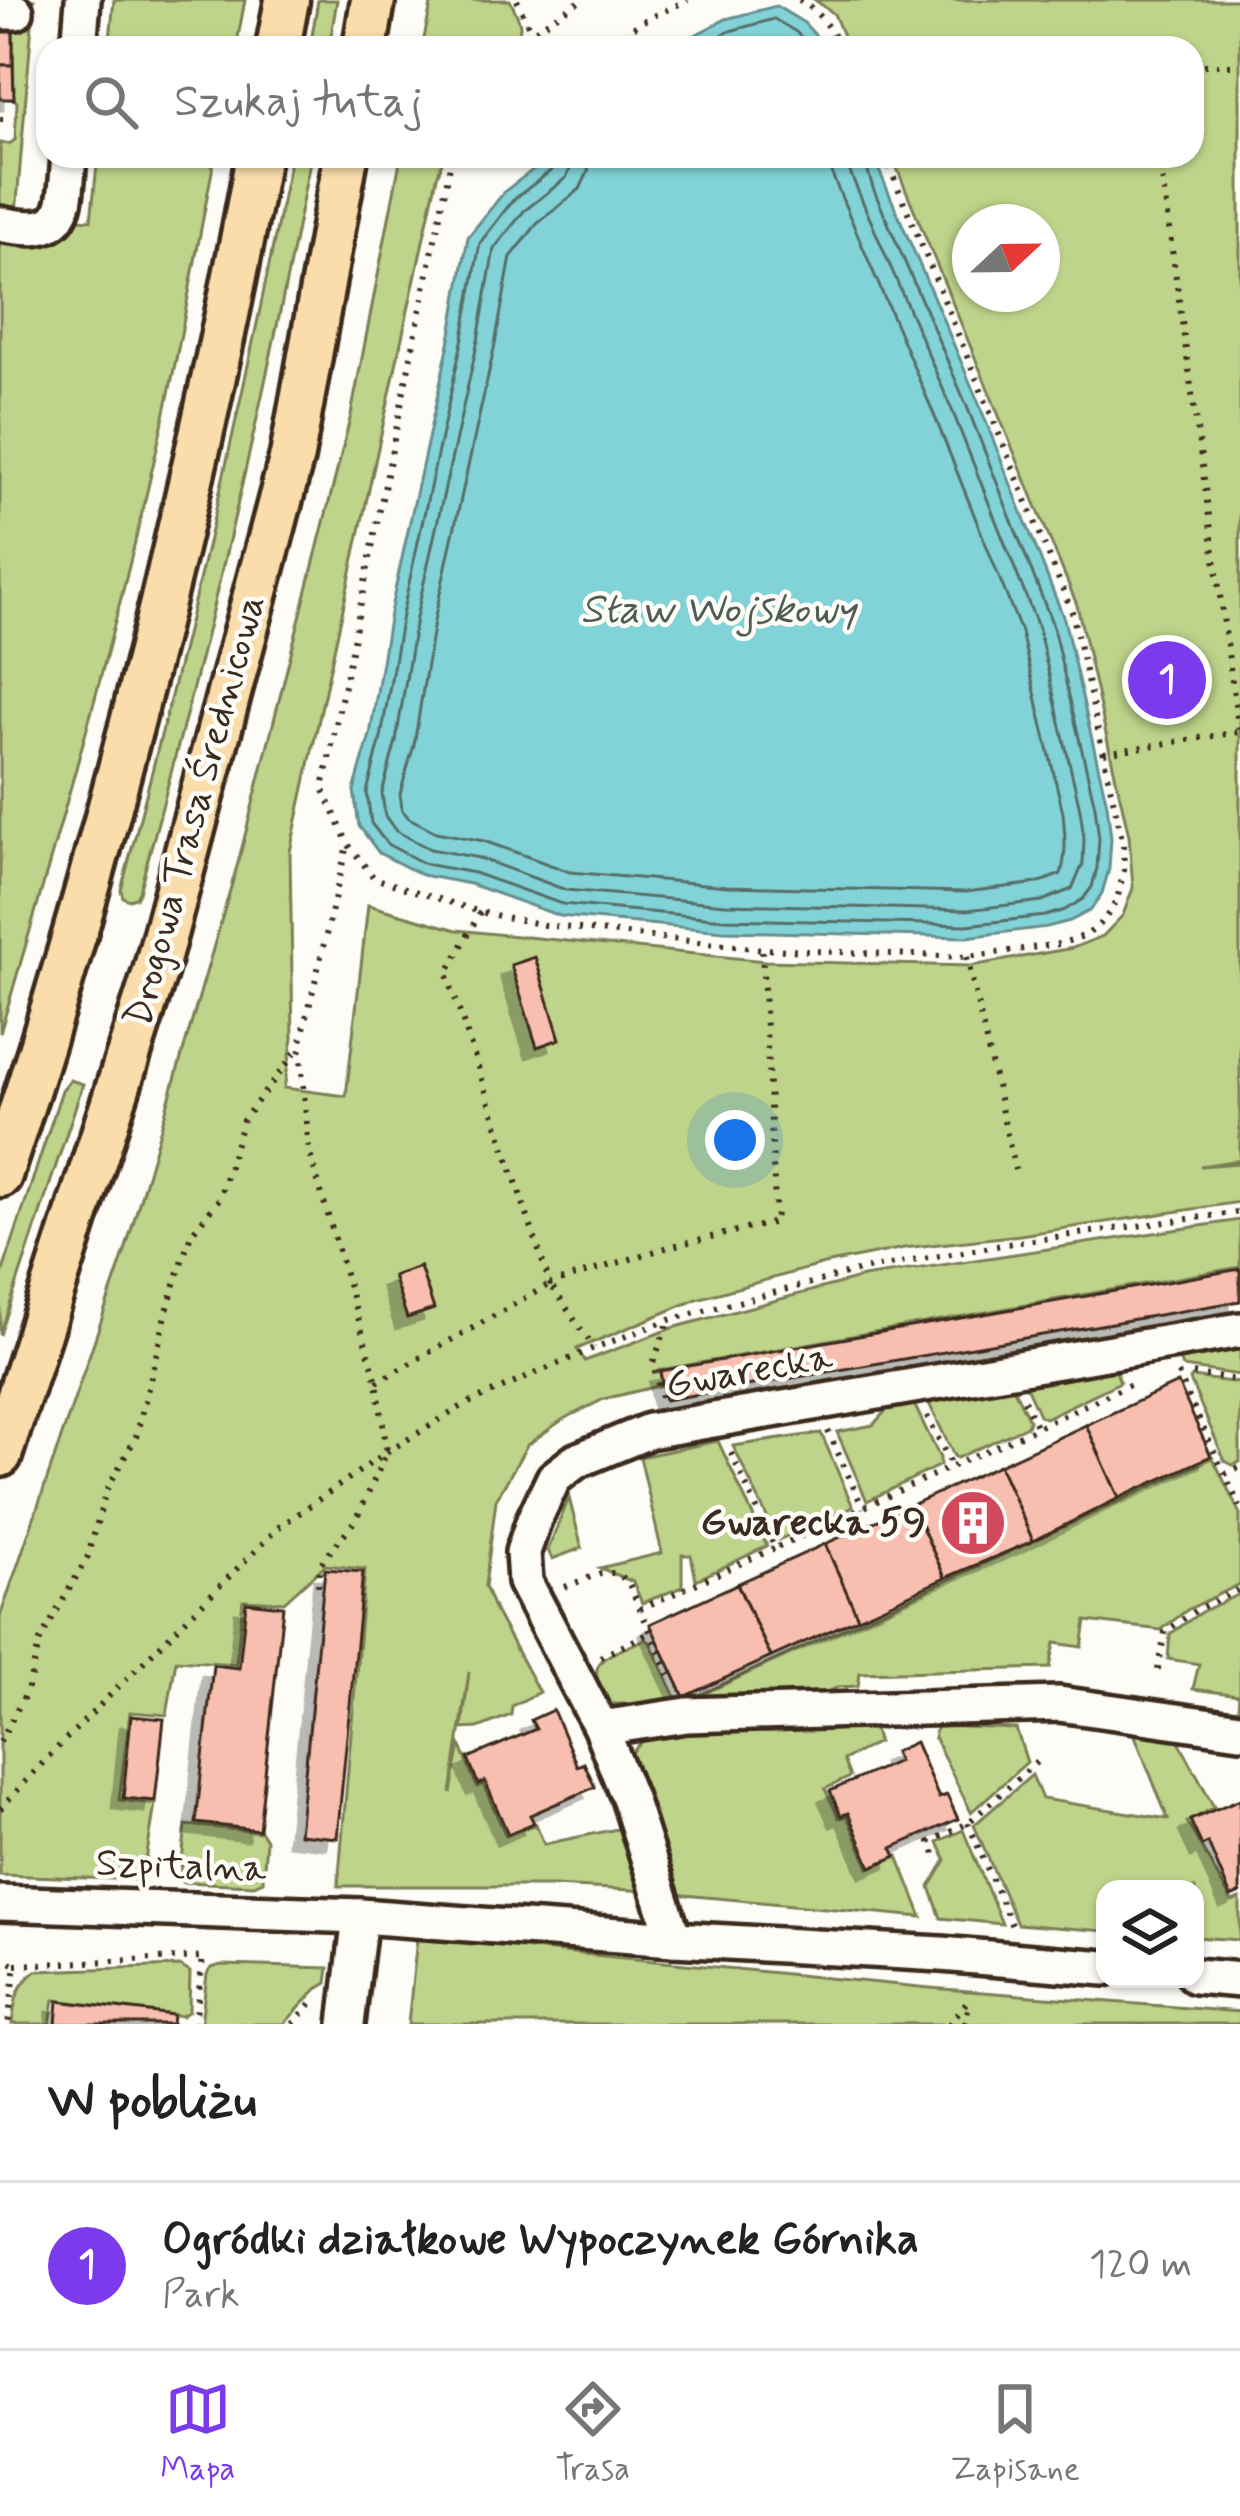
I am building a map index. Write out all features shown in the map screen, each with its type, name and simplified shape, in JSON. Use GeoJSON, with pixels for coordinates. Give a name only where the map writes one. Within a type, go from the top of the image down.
{"type":"FeatureCollection","features":[{"type":"Feature","properties":{"kind":"main road"},"geometry":{"type":"LineString","coordinates":[[280,36],[287,0]]}},
{"type":"Feature","properties":{"kind":"main road"},"geometry":{"type":"LineString","coordinates":[[367,36],[374,0]]}},
{"type":"Feature","properties":{"kind":"main road"},"geometry":{"type":"LineString","coordinates":[[0,1175],[46,1037],[110,811],[198,457],[256,168]]}},
{"type":"Feature","properties":{"kind":"main road","name":"Drogowa Trasa Średnicowa"},"geometry":{"type":"LineString","coordinates":[[0,1455],[155,972],[292,456],[344,168]]}},
{"type":"Feature","properties":{"kind":"street"},"geometry":{"type":"LineString","coordinates":[[80,36],[83,0]]}},
{"type":"Feature","properties":{"kind":"street"},"geometry":{"type":"LineString","coordinates":[[0,224],[42,228],[54,223],[64,212],[68,168]]}},
{"type":"Feature","properties":{"kind":"street","name":"Gwarecka"},"geometry":{"type":"LineString","coordinates":[[674,1940],[629,1798],[601,1728],[525,1582],[523,1552],[554,1478],[576,1461],[649,1431],[1240,1330]]}},
{"type":"Feature","properties":{"kind":"street"},"geometry":{"type":"LineString","coordinates":[[601,1728],[687,1715],[1059,1704],[1240,1730]]}},
{"type":"Feature","properties":{"kind":"street","name":"Szpitalna"},"geometry":{"type":"LineString","coordinates":[[0,1903],[359,1916],[674,1940]]}},
{"type":"Feature","properties":{"kind":"street"},"geometry":{"type":"LineString","coordinates":[[347,2024],[359,1916]]}},
{"type":"Feature","properties":{"kind":"street"},"geometry":{"type":"LineString","coordinates":[[674,1940],[1096,1967]]}},
{"type":"Feature","properties":{"kind":"street"},"geometry":{"type":"LineString","coordinates":[[1204,1977],[1240,1979]]}},
{"type":"Feature","properties":{"kind":"path"},"geometry":{"type":"LineString","coordinates":[[517,0],[531,32]]}},
{"type":"Feature","properties":{"kind":"path"},"geometry":{"type":"LineString","coordinates":[[528,36],[581,0]]}},
{"type":"Feature","properties":{"kind":"path"},"geometry":{"type":"LineString","coordinates":[[621,36],[688,0]]}},
{"type":"Feature","properties":{"kind":"path"},"geometry":{"type":"LineString","coordinates":[[799,0],[809,5],[833,36]]}},
{"type":"Feature","properties":{"kind":"path"},"geometry":{"type":"LineString","coordinates":[[1204,65],[1240,64]]}},
{"type":"Feature","properties":{"kind":"path"},"geometry":{"type":"LineString","coordinates":[[450,168],[323,788],[348,844],[374,878],[480,912],[544,925],[762,950],[967,957],[1059,944],[1087,935],[1117,900],[1124,870],[1123,844],[1104,754],[1072,611],[890,168]]}},
{"type":"Feature","properties":{"kind":"path"},"geometry":{"type":"LineString","coordinates":[[1104,754],[1240,734],[1161,168]]}},
{"type":"Feature","properties":{"kind":"path"},"geometry":{"type":"LineString","coordinates":[[318,1586],[321,1564],[357,1518],[387,1452],[377,1382],[309,1151],[300,1046],[348,844]]}},
{"type":"Feature","properties":{"kind":"path"},"geometry":{"type":"LineString","coordinates":[[480,912],[447,974],[550,1284],[594,1348]]}},
{"type":"Feature","properties":{"kind":"path"},"geometry":{"type":"LineString","coordinates":[[377,1382],[550,1284],[672,1246],[776,1222],[762,950]]}},
{"type":"Feature","properties":{"kind":"path"},"geometry":{"type":"LineString","coordinates":[[967,957],[1015,1170]]}},
{"type":"Feature","properties":{"kind":"path"},"geometry":{"type":"LineString","coordinates":[[0,1742],[27,1691],[40,1641],[88,1556],[106,1491],[136,1437],[190,1234],[220,1198],[243,1120],[300,1046]]}},
{"type":"Feature","properties":{"kind":"path"},"geometry":{"type":"LineString","coordinates":[[0,1809],[278,1527],[464,1405],[669,1320],[861,1270],[1019,1242],[1240,1212]]}},
{"type":"Feature","properties":{"kind":"path"},"geometry":{"type":"LineString","coordinates":[[668,1428],[653,1363],[669,1320]]}},
{"type":"Feature","properties":{"kind":"path"},"geometry":{"type":"LineString","coordinates":[[1178,1372],[1240,1381]]}},
{"type":"Feature","properties":{"kind":"path"},"geometry":{"type":"LineString","coordinates":[[640,1609],[1142,1379]]}},
{"type":"Feature","properties":{"kind":"path"},"geometry":{"type":"LineString","coordinates":[[926,1414],[952,1466]]}},
{"type":"Feature","properties":{"kind":"path"},"geometry":{"type":"LineString","coordinates":[[826,1427],[863,1508]]}},
{"type":"Feature","properties":{"kind":"path"},"geometry":{"type":"LineString","coordinates":[[727,1444],[775,1548]]}},
{"type":"Feature","properties":{"kind":"path"},"geometry":{"type":"LineString","coordinates":[[1225,1474],[1240,1467]]}},
{"type":"Feature","properties":{"kind":"path"},"geometry":{"type":"LineString","coordinates":[[534,1600],[601,1573],[617,1573],[629,1584],[687,1715]]}},
{"type":"Feature","properties":{"kind":"path"},"geometry":{"type":"LineString","coordinates":[[1158,1670],[1165,1632],[1196,1610],[1240,1589]]}},
{"type":"Feature","properties":{"kind":"path"},"geometry":{"type":"LineString","coordinates":[[578,1683],[600,1657],[651,1632]]}},
{"type":"Feature","properties":{"kind":"path"},"geometry":{"type":"LineString","coordinates":[[934,1854],[930,1842],[968,1823],[1040,1759]]}},
{"type":"Feature","properties":{"kind":"path"},"geometry":{"type":"LineString","coordinates":[[968,1823],[1013,1929]]}},
{"type":"Feature","properties":{"kind":"path"},"geometry":{"type":"LineString","coordinates":[[0,1957],[16,1965],[203,1958],[195,2024]]}},
{"type":"Feature","properties":{"kind":"path"},"geometry":{"type":"LineString","coordinates":[[8,2024],[16,1965]]}},
{"type":"Feature","properties":{"kind":"path"},"geometry":{"type":"LineString","coordinates":[[949,2024],[970,1998],[965,2024]]}},
{"type":"Feature","properties":{"kind":"green space"},"geometry":{"type":"Polygon","coordinates":[[[25,0],[34,0],[16,214],[91,220],[97,168],[213,168],[131,558],[0,1033],[0,143],[15,140],[13,32],[25,0]]]}},
{"type":"Feature","properties":{"kind":"green space"},"geometry":{"type":"Polygon","coordinates":[[[114,0],[245,0],[238,36],[110,36],[114,0]]]}},
{"type":"Feature","properties":{"kind":"green space"},"geometry":{"type":"Polygon","coordinates":[[[318,0],[337,0],[331,36],[312,36],[318,0]]]}},
{"type":"Feature","properties":{"kind":"green space"},"geometry":{"type":"Polygon","coordinates":[[[432,0],[510,0],[519,19],[518,36],[424,36],[432,0]]]}},
{"type":"Feature","properties":{"kind":"green space"},"geometry":{"type":"Polygon","coordinates":[[[815,0],[1240,0],[1240,1160],[1200,1166],[1240,1163],[1240,1202],[904,1248],[824,1264],[697,1299],[577,1349],[585,1361],[672,1328],[863,1277],[1240,1220],[1240,1267],[660,1370],[662,1385],[604,1399],[527,1445],[496,1500],[485,1586],[539,1692],[512,1706],[511,1715],[462,1729],[469,1672],[451,1793],[460,1744],[477,1787],[483,1784],[506,1836],[536,1824],[544,1844],[617,1829],[630,1838],[648,1891],[338,1886],[365,1569],[325,1565],[284,1602],[243,1600],[236,1664],[176,1660],[167,1715],[130,1712],[119,1800],[155,1804],[143,1880],[0,1875],[0,1617],[125,1251],[238,863],[351,415],[399,168],[440,168],[290,852],[293,1039],[284,1088],[346,1096],[368,905],[457,930],[765,961],[971,966],[1073,948],[1103,936],[1123,915],[1133,888],[1129,836],[1077,605],[956,312],[1060,312],[1060,204],[952,204],[952,302],[897,168],[1204,168],[1204,36],[843,36],[834,14],[815,0]]]}},
{"type":"Feature","properties":{"kind":"green space"},"geometry":{"type":"Polygon","coordinates":[[[289,168],[309,168],[233,526],[139,892],[129,900],[121,890],[253,341],[289,168]]]}},
{"type":"Feature","properties":{"kind":"green space"},"geometry":{"type":"Polygon","coordinates":[[[70,1080],[83,1084],[0,1335],[0,1280],[62,1090],[70,1080]]]}},
{"type":"Feature","properties":{"kind":"green space"},"geometry":{"type":"Polygon","coordinates":[[[1240,1345],[1240,1375],[1182,1367],[1178,1356],[1240,1345]]]}},
{"type":"Feature","properties":{"kind":"green space"},"geometry":{"type":"Polygon","coordinates":[[[1114,1367],[1120,1382],[1045,1418],[1039,1415],[1024,1382],[1114,1367]]]}},
{"type":"Feature","properties":{"kind":"green space"},"geometry":{"type":"Polygon","coordinates":[[[1192,1377],[1240,1383],[1240,1462],[1225,1461],[1192,1377]]]}},
{"type":"Feature","properties":{"kind":"green space"},"geometry":{"type":"Polygon","coordinates":[[[1012,1385],[1029,1420],[1027,1426],[954,1456],[927,1399],[1012,1385]]]}},
{"type":"Feature","properties":{"kind":"green space"},"geometry":{"type":"Polygon","coordinates":[[[913,1402],[940,1465],[867,1501],[837,1432],[873,1425],[890,1406],[913,1402]]]}},
{"type":"Feature","properties":{"kind":"green space"},"geometry":{"type":"Polygon","coordinates":[[[821,1433],[853,1507],[778,1540],[733,1446],[821,1433]]]}},
{"type":"Feature","properties":{"kind":"green space"},"geometry":{"type":"Polygon","coordinates":[[[718,1441],[767,1546],[696,1580],[691,1555],[682,1555],[682,1587],[642,1603],[633,1582],[600,1568],[662,1553],[640,1457],[718,1441]]]}},
{"type":"Feature","properties":{"kind":"green space"},"geometry":{"type":"Polygon","coordinates":[[[1213,1458],[1240,1514],[1240,1584],[1187,1610],[1161,1630],[1086,1621],[1082,1647],[1055,1643],[1050,1668],[860,1673],[858,1686],[838,1687],[814,1699],[699,1704],[695,1697],[1213,1458]]]}},
{"type":"Feature","properties":{"kind":"green space"},"geometry":{"type":"Polygon","coordinates":[[[569,1498],[582,1548],[552,1559],[548,1550],[569,1498]]]}},
{"type":"Feature","properties":{"kind":"green space"},"geometry":{"type":"Polygon","coordinates":[[[1240,1594],[1240,1722],[1239,1695],[1193,1689],[1199,1664],[1168,1659],[1170,1634],[1201,1612],[1240,1594]]]}},
{"type":"Feature","properties":{"kind":"green space"},"geometry":{"type":"Polygon","coordinates":[[[645,1639],[679,1704],[607,1704],[597,1668],[609,1656],[645,1639]]]}},
{"type":"Feature","properties":{"kind":"green space"},"geometry":{"type":"Polygon","coordinates":[[[870,1721],[878,1742],[843,1760],[850,1777],[825,1789],[839,1818],[847,1816],[869,1868],[898,1856],[922,1917],[673,1894],[625,1760],[650,1733],[870,1721]]]}},
{"type":"Feature","properties":{"kind":"green space"},"geometry":{"type":"Polygon","coordinates":[[[937,1726],[1016,1729],[1027,1762],[971,1812],[934,1737],[937,1726]]]}},
{"type":"Feature","properties":{"kind":"green space"},"geometry":{"type":"Polygon","coordinates":[[[1133,1731],[1178,1739],[1214,1807],[1187,1822],[1232,1902],[1240,1899],[1240,1940],[1204,1938],[1204,1880],[1096,1880],[1096,1930],[1017,1924],[974,1825],[1032,1775],[1042,1799],[1168,1819],[1133,1731]]]}},
{"type":"Feature","properties":{"kind":"green space"},"geometry":{"type":"Polygon","coordinates":[[[186,1825],[261,1832],[266,1840],[263,1881],[254,1885],[182,1882],[186,1825]]]}},
{"type":"Feature","properties":{"kind":"green space"},"geometry":{"type":"Polygon","coordinates":[[[963,1830],[1002,1924],[941,1918],[930,1887],[946,1860],[938,1842],[963,1830]]]}},
{"type":"Feature","properties":{"kind":"green space"},"geometry":{"type":"Polygon","coordinates":[[[417,1938],[930,1988],[1240,2012],[1240,2024],[408,2024],[417,1938]]]}},
{"type":"Feature","properties":{"kind":"green space"},"geometry":{"type":"Polygon","coordinates":[[[221,1965],[329,1968],[327,1983],[284,2024],[201,2024],[207,1974],[221,1965]]]}},
{"type":"Feature","properties":{"kind":"green space"},"geometry":{"type":"Polygon","coordinates":[[[180,1966],[190,1972],[189,2011],[182,2016],[54,2000],[50,2024],[12,2024],[20,1988],[36,1971],[180,1966]]]}},
{"type":"Feature","properties":{"kind":"water"},"geometry":{"type":"Polygon","coordinates":[[[776,6],[816,36],[693,36],[726,19],[776,6]]]}},
{"type":"Feature","properties":{"kind":"water","name":"Staw Wojskowy"},"geometry":{"type":"Polygon","coordinates":[[[535,168],[878,168],[1064,619],[1111,838],[1109,869],[1091,910],[1047,927],[967,937],[724,931],[560,916],[470,884],[422,875],[379,853],[359,826],[354,791],[370,735],[390,613],[468,237],[505,191],[535,168]]]}},
{"type":"Feature","properties":{"kind":"building"},"geometry":{"type":"Polygon","coordinates":[[[0,32],[13,32],[13,65],[0,65],[0,32]]]}},
{"type":"Feature","properties":{"kind":"building"},"geometry":{"type":"Polygon","coordinates":[[[0,65],[13,65],[14,99],[0,99],[0,65]]]}},
{"type":"Feature","properties":{"kind":"building"},"geometry":{"type":"Polygon","coordinates":[[[535,957],[560,1039],[537,1047],[511,965],[535,957]]]}},
{"type":"Feature","properties":{"kind":"building"},"geometry":{"type":"Polygon","coordinates":[[[420,1267],[434,1309],[407,1318],[393,1276],[420,1267]]]}},
{"type":"Feature","properties":{"kind":"building"},"geometry":{"type":"Polygon","coordinates":[[[1240,1269],[1240,1301],[665,1400],[660,1371],[1240,1269]]]}},
{"type":"Feature","properties":{"kind":"building"},"geometry":{"type":"Polygon","coordinates":[[[1178,1383],[1211,1456],[1119,1498],[1086,1425],[1178,1383]]]}},
{"type":"Feature","properties":{"kind":"building"},"geometry":{"type":"Polygon","coordinates":[[[1086,1425],[1119,1498],[1033,1541],[999,1465],[1086,1425]]]}},
{"type":"Feature","properties":{"kind":"building","name":"Gwarecka 59"},"geometry":{"type":"Polygon","coordinates":[[[999,1465],[1033,1541],[945,1578],[912,1505],[999,1465]]]}},
{"type":"Feature","properties":{"kind":"building"},"geometry":{"type":"Polygon","coordinates":[[[912,1505],[945,1578],[858,1618],[825,1544],[912,1505]]]}},
{"type":"Feature","properties":{"kind":"building"},"geometry":{"type":"Polygon","coordinates":[[[825,1544],[858,1618],[771,1657],[737,1584],[825,1544]]]}},
{"type":"Feature","properties":{"kind":"building"},"geometry":{"type":"Polygon","coordinates":[[[325,1569],[363,1572],[337,1838],[299,1834],[325,1569]]]}},
{"type":"Feature","properties":{"kind":"building"},"geometry":{"type":"Polygon","coordinates":[[[737,1584],[771,1657],[684,1697],[650,1624],[737,1584]]]}},
{"type":"Feature","properties":{"kind":"building"},"geometry":{"type":"Polygon","coordinates":[[[246,1602],[283,1606],[259,1830],[196,1823],[213,1665],[239,1668],[246,1602]]]}},
{"type":"Feature","properties":{"kind":"building"},"geometry":{"type":"Polygon","coordinates":[[[553,1710],[577,1766],[584,1763],[595,1787],[530,1815],[534,1823],[508,1834],[485,1781],[478,1784],[468,1758],[536,1729],[531,1720],[553,1710]]]}},
{"type":"Feature","properties":{"kind":"building"},"geometry":{"type":"Polygon","coordinates":[[[131,1716],[164,1719],[155,1801],[123,1798],[131,1716]]]}},
{"type":"Feature","properties":{"kind":"building"},"geometry":{"type":"Polygon","coordinates":[[[915,1742],[939,1798],[947,1795],[958,1819],[892,1848],[896,1856],[871,1867],[848,1813],[841,1816],[830,1791],[898,1761],[894,1752],[915,1742]]]}},
{"type":"Feature","properties":{"kind":"building"},"geometry":{"type":"Polygon","coordinates":[[[1240,1799],[1240,1893],[1231,1897],[1208,1843],[1202,1846],[1190,1820],[1240,1799]]]}},
{"type":"Feature","properties":{"kind":"building"},"geometry":{"type":"Polygon","coordinates":[[[58,2001],[173,2015],[172,2024],[56,2024],[58,2001]]]}},
{"type":"Feature","properties":{"kind":"place","name":"Ogródki działkowe Wypoczynek Górnika"},"geometry":{"type":"Point","coordinates":[1167,680]}},
{"type":"Feature","properties":{"kind":"place","name":"Gwarecka 59"},"geometry":{"type":"Point","coordinates":[973,1523]}}]}
